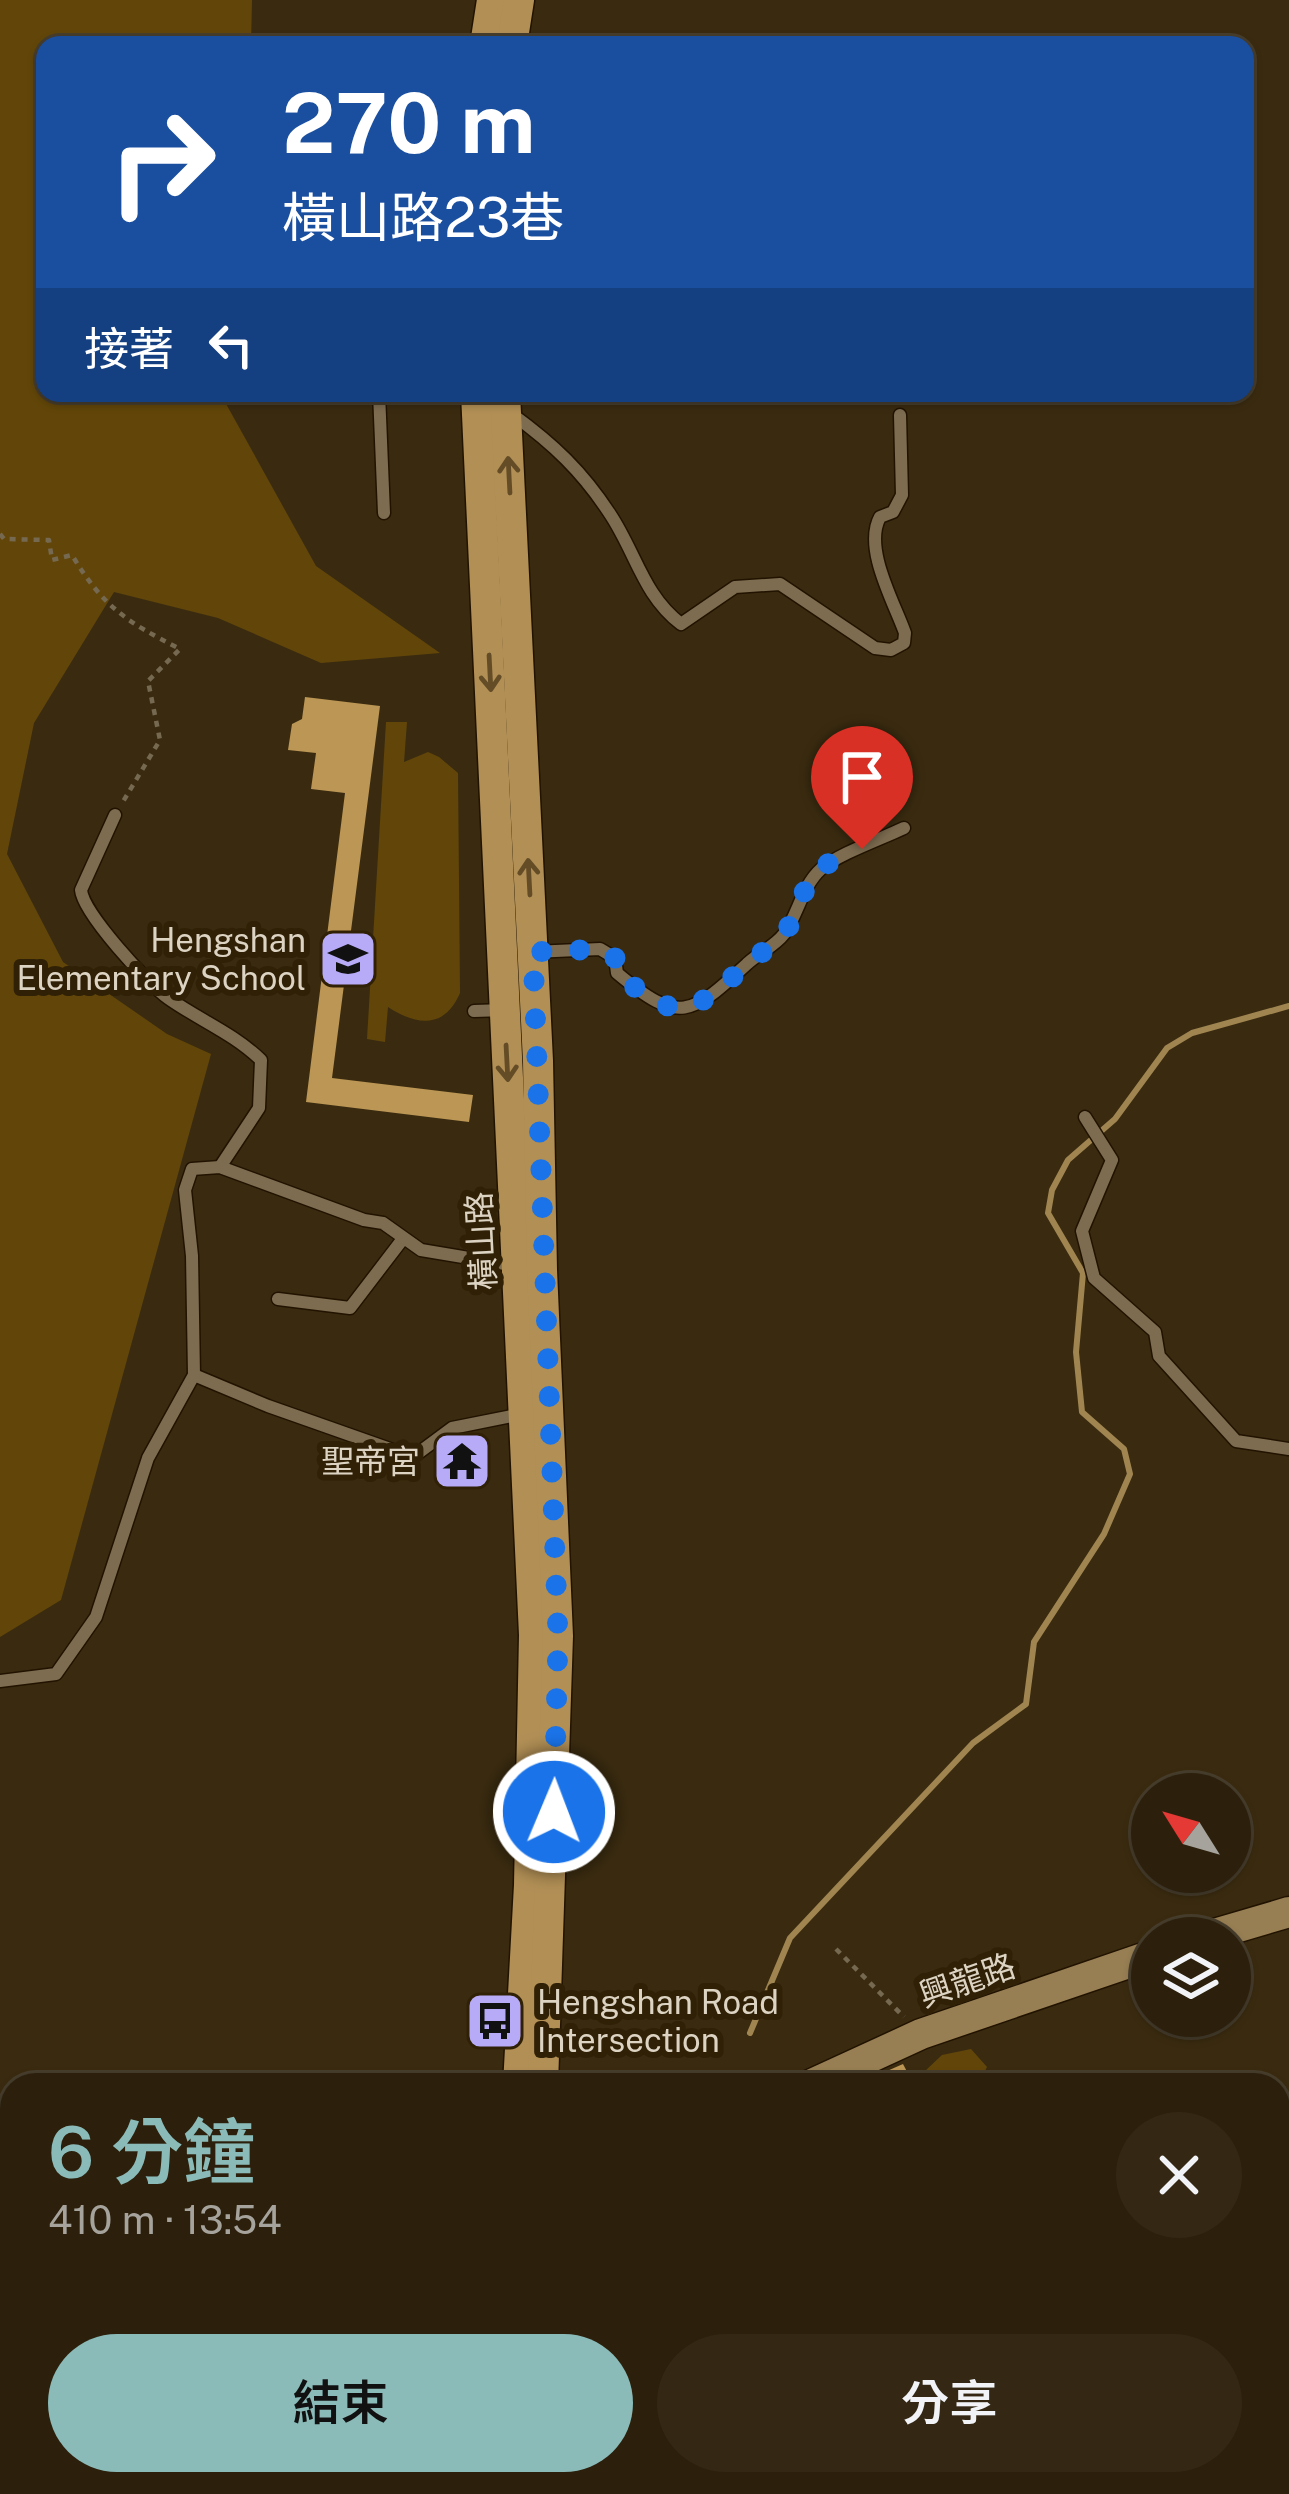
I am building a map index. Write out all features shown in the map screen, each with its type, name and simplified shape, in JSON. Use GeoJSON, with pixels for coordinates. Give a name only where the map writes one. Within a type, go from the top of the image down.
{"type":"FeatureCollection","features":[{"type":"Feature","properties":{"kind":"main road"},"geometry":{"type":"LineString","coordinates":[[486,36],[492,0]]}},
{"type":"Feature","properties":{"kind":"main road"},"geometry":{"type":"LineString","coordinates":[[513,36],[519,0]]}},
{"type":"Feature","properties":{"kind":"main road","name":"橫山路"},"geometry":{"type":"LineString","coordinates":[[476,402],[505,1010],[558,1636],[543,2073]]}},
{"type":"Feature","properties":{"kind":"main road","name":"橫山路"},"geometry":{"type":"LineString","coordinates":[[505,1010],[533,952],[506,402]]}},
{"type":"Feature","properties":{"kind":"main road","name":"橫山路"},"geometry":{"type":"LineString","coordinates":[[519,2073],[529,1885],[537,1413]]}},
{"type":"Feature","properties":{"kind":"street"},"geometry":{"type":"LineString","coordinates":[[1251,1923],[1289,1912]]}},
{"type":"Feature","properties":{"kind":"street","name":"興龍路"},"geometry":{"type":"LineString","coordinates":[[836,2073],[921,2034],[1131,1962]]}},
{"type":"Feature","properties":{"kind":"lane"},"geometry":{"type":"LineString","coordinates":[[379,402],[385,513]]}},
{"type":"Feature","properties":{"kind":"lane"},"geometry":{"type":"LineString","coordinates":[[507,402],[562,452],[612,517],[652,598],[681,624],[735,587],[779,584],[875,649],[891,650],[904,644],[905,633],[873,529],[880,517],[893,512],[902,495],[901,415]]}},
{"type":"Feature","properties":{"kind":"lane"},"geometry":{"type":"LineString","coordinates":[[115,815],[81,890],[88,911],[159,992],[213,1022],[261,1060],[260,1108],[220,1167]]}},
{"type":"Feature","properties":{"kind":"lane"},"geometry":{"type":"LineString","coordinates":[[533,952],[600,949],[615,958],[617,973],[640,992],[662,1007],[686,1009],[727,986],[748,962],[783,937],[820,869],[904,828]]}},
{"type":"Feature","properties":{"kind":"lane"},"geometry":{"type":"LineString","coordinates":[[1085,1117],[1112,1160],[1082,1232],[1094,1278],[1155,1332],[1160,1356],[1236,1441],[1289,1449]]}},
{"type":"Feature","properties":{"kind":"lane"},"geometry":{"type":"LineString","coordinates":[[0,1682],[56,1674],[96,1616],[148,1458],[194,1375],[192,1256],[185,1190],[192,1168],[220,1167],[383,1223],[421,1250],[530,1268]]}},
{"type":"Feature","properties":{"kind":"lane"},"geometry":{"type":"LineString","coordinates":[[278,1300],[350,1308],[402,1240]]}},
{"type":"Feature","properties":{"kind":"lane"},"geometry":{"type":"LineString","coordinates":[[194,1375],[407,1455],[416,1454],[452,1428],[537,1413]]}},
{"type":"Feature","properties":{"kind":"path"},"geometry":{"type":"LineString","coordinates":[[0,534],[4,539],[49,540],[52,560],[72,555],[94,592],[123,620],[180,649],[148,681],[160,740],[115,815]]}},
{"type":"Feature","properties":{"kind":"path"},"geometry":{"type":"LineString","coordinates":[[836,1949],[921,2034]]}},
{"type":"Feature","properties":{"kind":"shaded area"},"geometry":{"type":"Polygon","coordinates":[[[0,0],[252,0],[251,36],[36,36],[36,402],[225,402],[316,566],[440,653],[321,663],[218,618],[114,592],[34,723],[7,854],[63,962],[167,1034],[211,1054],[61,1600],[0,1637],[0,0]]]}},
{"type":"Feature","properties":{"kind":"shaded area"},"geometry":{"type":"Polygon","coordinates":[[[386,722],[407,722],[404,762],[428,752],[458,773],[460,993],[446,1013],[428,1021],[388,1007],[385,1042],[367,1039],[386,722]]]}},
{"type":"Feature","properties":{"kind":"shaded area"},"geometry":{"type":"Polygon","coordinates":[[[971,2049],[987,2067],[984,2073],[925,2073],[942,2055],[971,2049]]]}},
{"type":"Feature","properties":{"kind":"building"},"geometry":{"type":"Polygon","coordinates":[[[305,697],[380,706],[332,1078],[473,1095],[469,1122],[306,1102],[345,793],[311,789],[316,753],[288,750],[292,724],[302,719],[305,697]]]}},
{"type":"Feature","properties":{"kind":"building"},"geometry":{"type":"Polygon","coordinates":[[[903,2064],[908,2073],[882,2073],[903,2064]]]}},
{"type":"Feature","properties":{"kind":"waterway"},"geometry":{"type":"LineString","coordinates":[[750,2033],[790,1938],[973,1743],[1026,1704],[1034,1642],[1104,1534],[1130,1474],[1124,1449],[1082,1412],[1076,1352],[1083,1273],[1048,1213],[1052,1190],[1068,1160],[1115,1119],[1167,1048],[1192,1033],[1289,1006]]}},
{"type":"Feature","properties":{"kind":"place","name":"Hengshan Elementary School"},"geometry":{"type":"Point","coordinates":[348,959]}},
{"type":"Feature","properties":{"kind":"place","name":"聖帝宮"},"geometry":{"type":"Point","coordinates":[462,1461]}},
{"type":"Feature","properties":{"kind":"place","name":"Hengshan Road Intersection"},"geometry":{"type":"Point","coordinates":[495,2021]}},
{"type":"Feature","properties":{"kind":"route"},"geometry":{"type":"LineString","coordinates":[[554,1812],[558,1636],[533,952],[600,949],[615,958],[617,973],[640,992],[662,1007],[686,1009],[727,986],[748,962],[783,937],[820,869],[862,849]]}}]}
